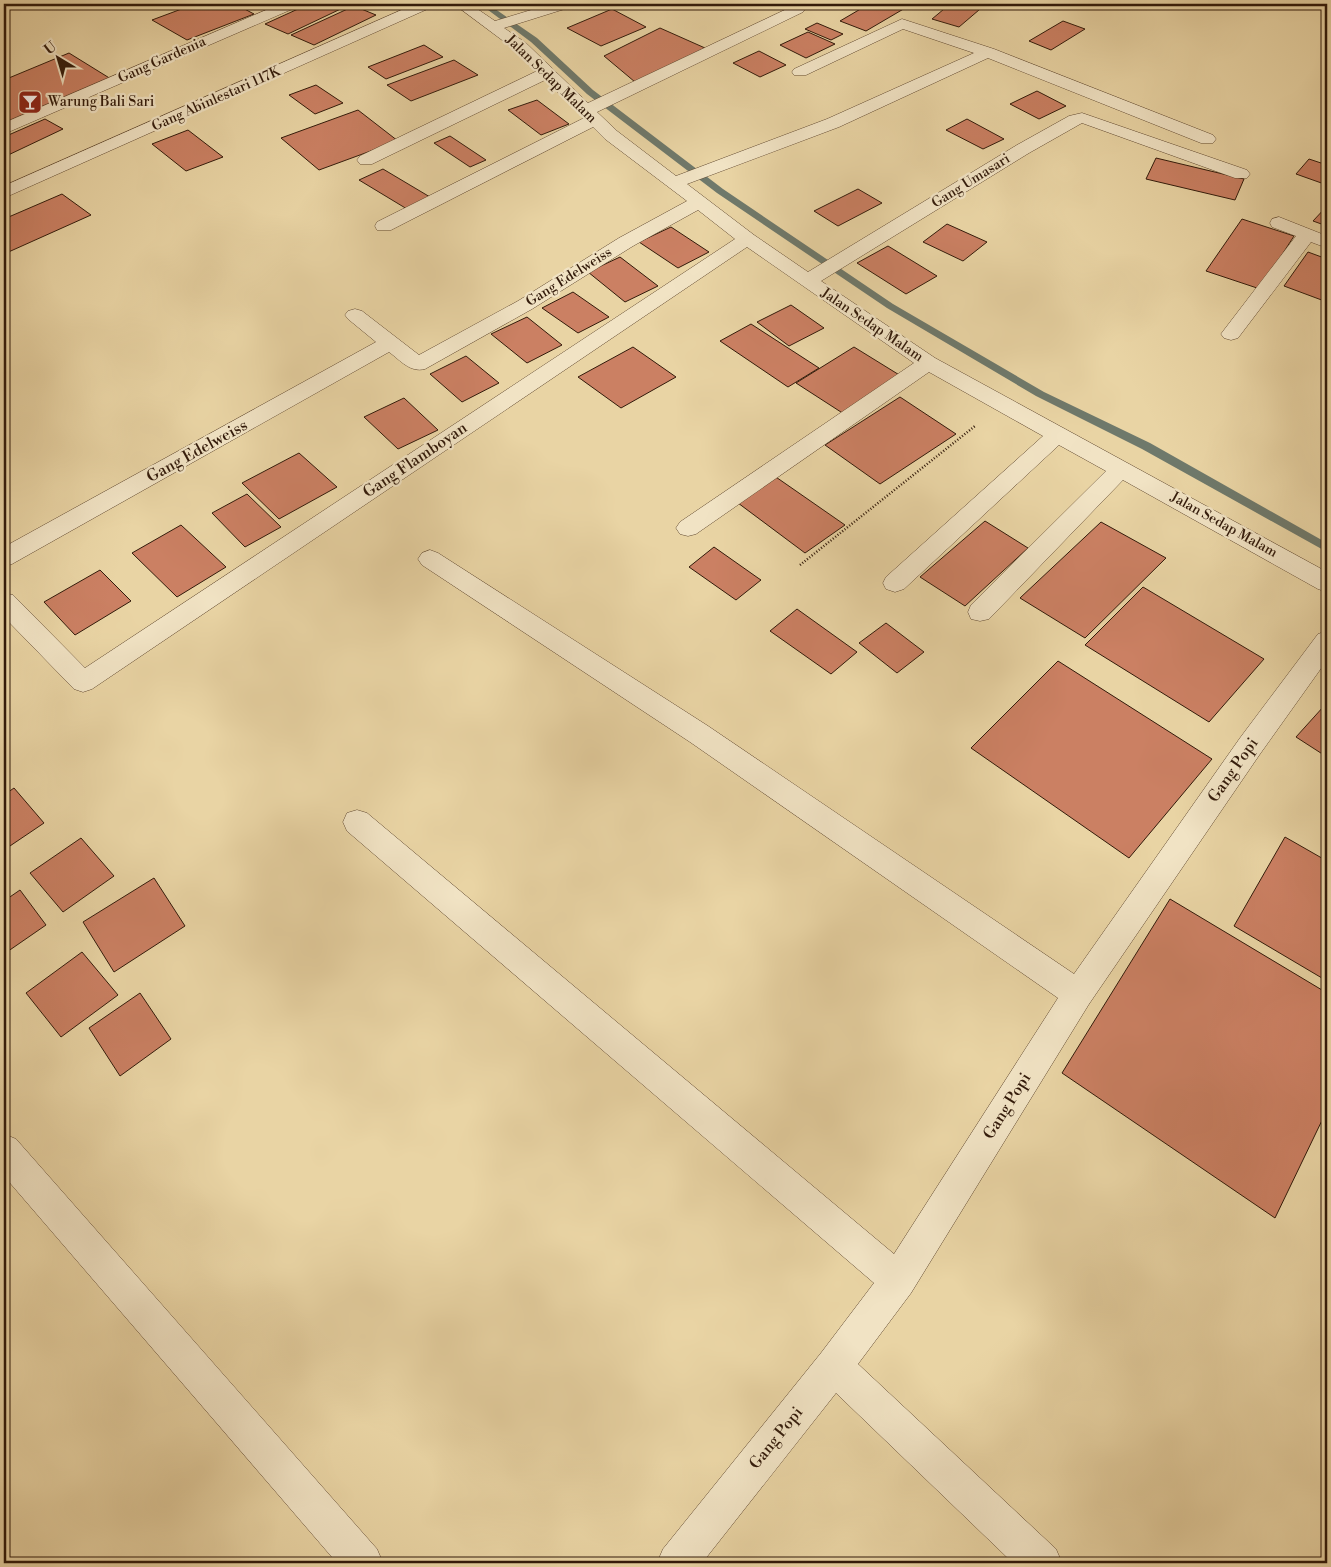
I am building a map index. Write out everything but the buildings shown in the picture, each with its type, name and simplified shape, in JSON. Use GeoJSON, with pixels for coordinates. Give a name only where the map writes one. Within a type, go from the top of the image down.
{"type":"FeatureCollection","features":[{"type":"Feature","properties":{"kind":"street","name":"Gang Gardenia"},"geometry":{"type":"LineString","coordinates":[[4,129],[292,4]]}},
{"type":"Feature","properties":{"kind":"street","name":"Gang Abinlestari 117K"},"geometry":{"type":"LineString","coordinates":[[4,193],[427,4]]}},
{"type":"Feature","properties":{"kind":"street","name":"Jalan Sedap Malam"},"geometry":{"type":"LineString","coordinates":[[461,4],[505,22],[548,72],[596,109],[681,180],[699,202],[747,239],[928,363],[1122,468],[1327,583]]}},
{"type":"Feature","properties":{"kind":"street"},"geometry":{"type":"LineString","coordinates":[[505,22],[566,4]]}},
{"type":"Feature","properties":{"kind":"street"},"geometry":{"type":"LineString","coordinates":[[384,226],[596,109],[798,9]]}},
{"type":"Feature","properties":{"kind":"street"},"geometry":{"type":"LineString","coordinates":[[800,72],[902,24],[988,52],[1206,139]]}},
{"type":"Feature","properties":{"kind":"street"},"geometry":{"type":"LineString","coordinates":[[681,180],[833,123],[988,52]]}},
{"type":"Feature","properties":{"kind":"street"},"geometry":{"type":"LineString","coordinates":[[366,160],[548,72]]}},
{"type":"Feature","properties":{"kind":"street","name":"Gang Umasari"},"geometry":{"type":"LineString","coordinates":[[807,281],[845,260],[1008,158],[1075,120],[1086,119],[1103,124],[1241,174]]}},
{"type":"Feature","properties":{"kind":"street","name":"Gang Edelweiss"},"geometry":{"type":"LineString","coordinates":[[355,315],[418,364],[525,305],[626,242],[699,202]]}},
{"type":"Feature","properties":{"kind":"street"},"geometry":{"type":"LineString","coordinates":[[1279,223],[1327,242]]}},
{"type":"Feature","properties":{"kind":"street"},"geometry":{"type":"LineString","coordinates":[[1232,334],[1308,234]]}},
{"type":"Feature","properties":{"kind":"street","name":"Gang Flamboyan"},"geometry":{"type":"LineString","coordinates":[[4,602],[83,682],[747,239]]}},
{"type":"Feature","properties":{"kind":"street","name":"Gang Edelweiss"},"geometry":{"type":"LineString","coordinates":[[4,558],[390,343]]}},
{"type":"Feature","properties":{"kind":"street"},"geometry":{"type":"LineString","coordinates":[[688,528],[928,363]]}},
{"type":"Feature","properties":{"kind":"street"},"geometry":{"type":"LineString","coordinates":[[895,583],[1058,434]]}},
{"type":"Feature","properties":{"kind":"street"},"geometry":{"type":"LineString","coordinates":[[980,612],[1122,468]]}},
{"type":"Feature","properties":{"kind":"street"},"geometry":{"type":"LineString","coordinates":[[430,559],[700,734],[1078,994]]}},
{"type":"Feature","properties":{"kind":"street","name":"Gang Popi"},"geometry":{"type":"LineString","coordinates":[[677,1563],[834,1366],[898,1280],[1078,994],[1250,746],[1327,641]]}},
{"type":"Feature","properties":{"kind":"street"},"geometry":{"type":"LineString","coordinates":[[357,822],[898,1280]]}},
{"type":"Feature","properties":{"kind":"street"},"geometry":{"type":"LineString","coordinates":[[4,1151],[363,1563]]}},
{"type":"Feature","properties":{"kind":"street"},"geometry":{"type":"LineString","coordinates":[[834,1366],[1042,1563]]}},
{"type":"Feature","properties":{"kind":"path"},"geometry":{"type":"LineString","coordinates":[[800,565],[1003,403]]}},
{"type":"Feature","properties":{"kind":"waterway"},"geometry":{"type":"LineString","coordinates":[[484,4],[534,40],[590,92],[720,191],[890,306],[1040,394],[1146,446],[1327,548]]}},
{"type":"Feature","properties":{"kind":"place","name":"Warung Bali Sari"},"geometry":{"type":"Point","coordinates":[30,102]}}]}
